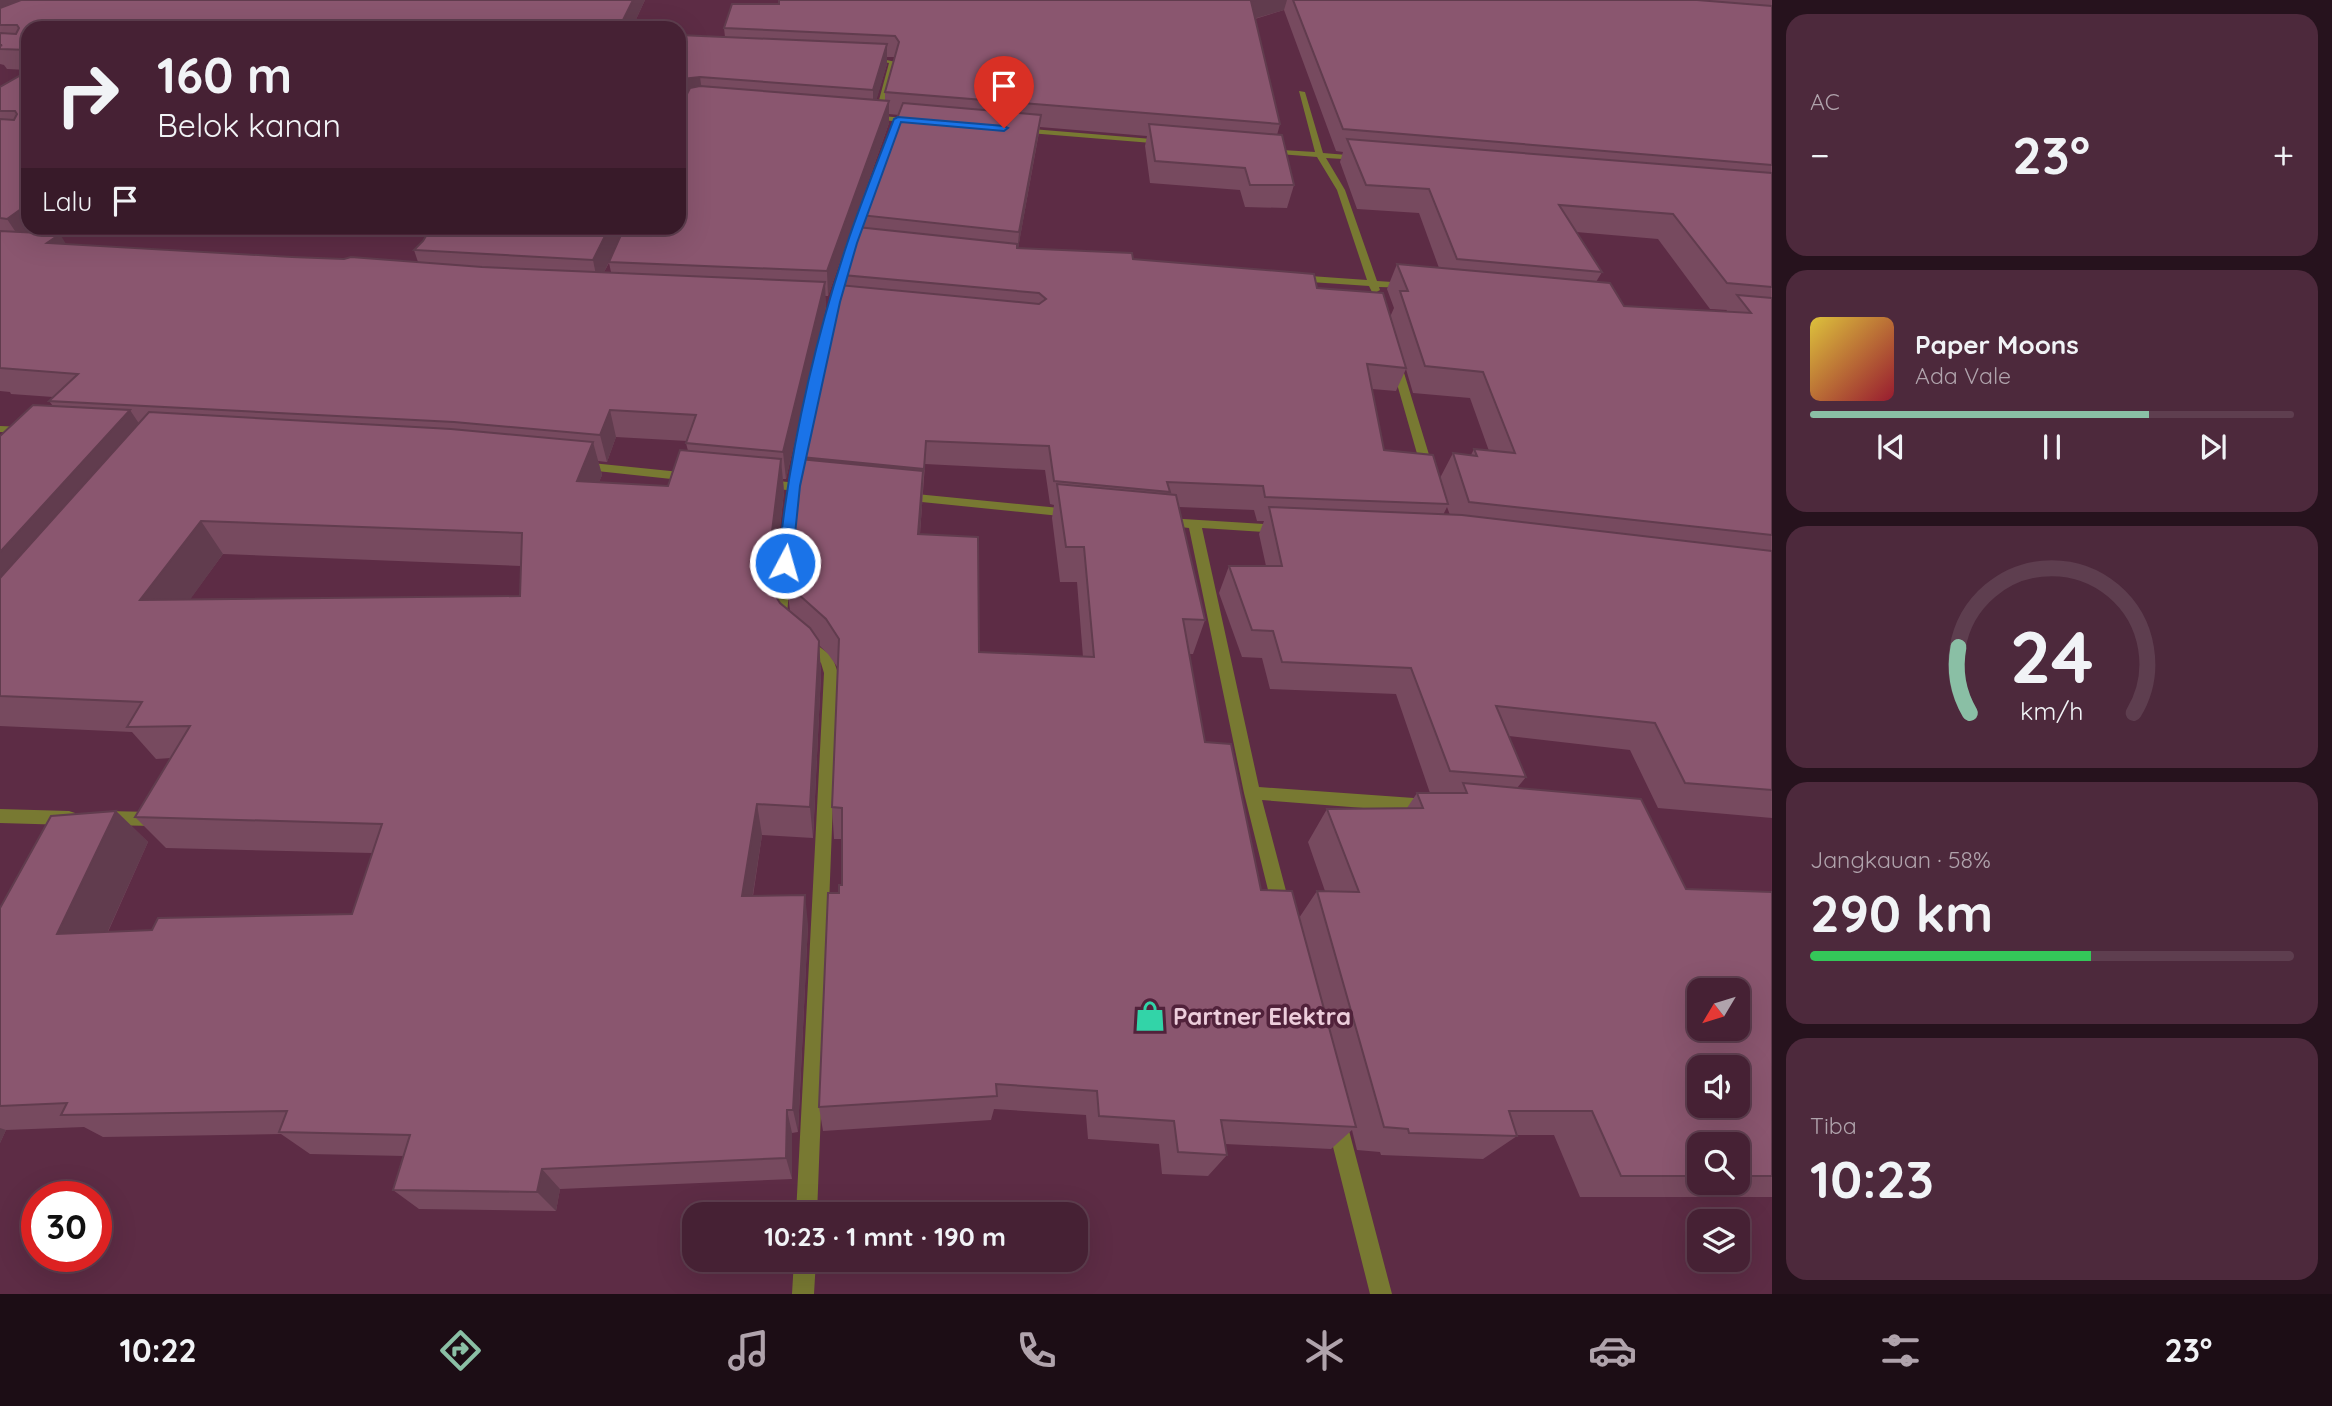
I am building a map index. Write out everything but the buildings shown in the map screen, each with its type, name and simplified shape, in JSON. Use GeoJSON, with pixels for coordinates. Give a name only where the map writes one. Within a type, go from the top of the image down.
{"type":"FeatureCollection","features":[{"type":"Feature","properties":{"kind":"street"},"geometry":{"type":"LineString","coordinates":[[854,58],[887,59],[893,62],[878,117]]}},
{"type":"Feature","properties":{"kind":"street"},"geometry":{"type":"LineString","coordinates":[[1301,92],[1320,155],[1342,190],[1377,296]]}},
{"type":"Feature","properties":{"kind":"street"},"geometry":{"type":"LineString","coordinates":[[865,116],[878,117],[897,124],[925,122]]}},
{"type":"Feature","properties":{"kind":"street"},"geometry":{"type":"LineString","coordinates":[[1007,128],[1170,142]]}},
{"type":"Feature","properties":{"kind":"street"},"geometry":{"type":"LineString","coordinates":[[1252,149],[1375,160]]}},
{"type":"Feature","properties":{"kind":"street"},"geometry":{"type":"LineString","coordinates":[[808,1202],[831,673],[827,660],[784,626],[780,613],[793,486],[834,302],[870,196]]}},
{"type":"Feature","properties":{"kind":"street"},"geometry":{"type":"LineString","coordinates":[[852,243],[865,245]]}},
{"type":"Feature","properties":{"kind":"street"},"geometry":{"type":"LineString","coordinates":[[1279,277],[1414,287]]}},
{"type":"Feature","properties":{"kind":"street"},"geometry":{"type":"LineString","coordinates":[[822,301],[848,303]]}},
{"type":"Feature","properties":{"kind":"street"},"geometry":{"type":"LineString","coordinates":[[1392,349],[1431,483]]}},
{"type":"Feature","properties":{"kind":"street"},"geometry":{"type":"LineString","coordinates":[[0,429],[42,431]]}},
{"type":"Feature","properties":{"kind":"street"},"geometry":{"type":"LineString","coordinates":[[574,466],[697,477]]}},
{"type":"Feature","properties":{"kind":"street"},"geometry":{"type":"LineString","coordinates":[[752,483],[821,489]]}},
{"type":"Feature","properties":{"kind":"street"},"geometry":{"type":"LineString","coordinates":[[890,496],[1084,514]]}},
{"type":"Feature","properties":{"kind":"street"},"geometry":{"type":"LineString","coordinates":[[1154,521],[1293,530]]}},
{"type":"Feature","properties":{"kind":"street"},"geometry":{"type":"LineString","coordinates":[[1195,525],[1252,793],[1287,928]]}},
{"type":"Feature","properties":{"kind":"street"},"geometry":{"type":"LineString","coordinates":[[1252,793],[1445,807]]}},
{"type":"Feature","properties":{"kind":"street"},"geometry":{"type":"LineString","coordinates":[[0,817],[156,819]]}},
{"type":"Feature","properties":{"kind":"street"},"geometry":{"type":"LineString","coordinates":[[1332,1104],[1381,1294]]}},
{"type":"Feature","properties":{"kind":"street"},"geometry":{"type":"LineString","coordinates":[[803,1294],[804,1272]]}},
{"type":"Feature","properties":{"kind":"place","name":"Partner Elektra"},"geometry":{"type":"Point","coordinates":[1150,1016]}},
{"type":"Feature","properties":{"kind":"route"},"geometry":{"type":"LineString","coordinates":[[785,563],[793,486],[834,302],[852,243],[898,119],[1004,128]]}}]}
